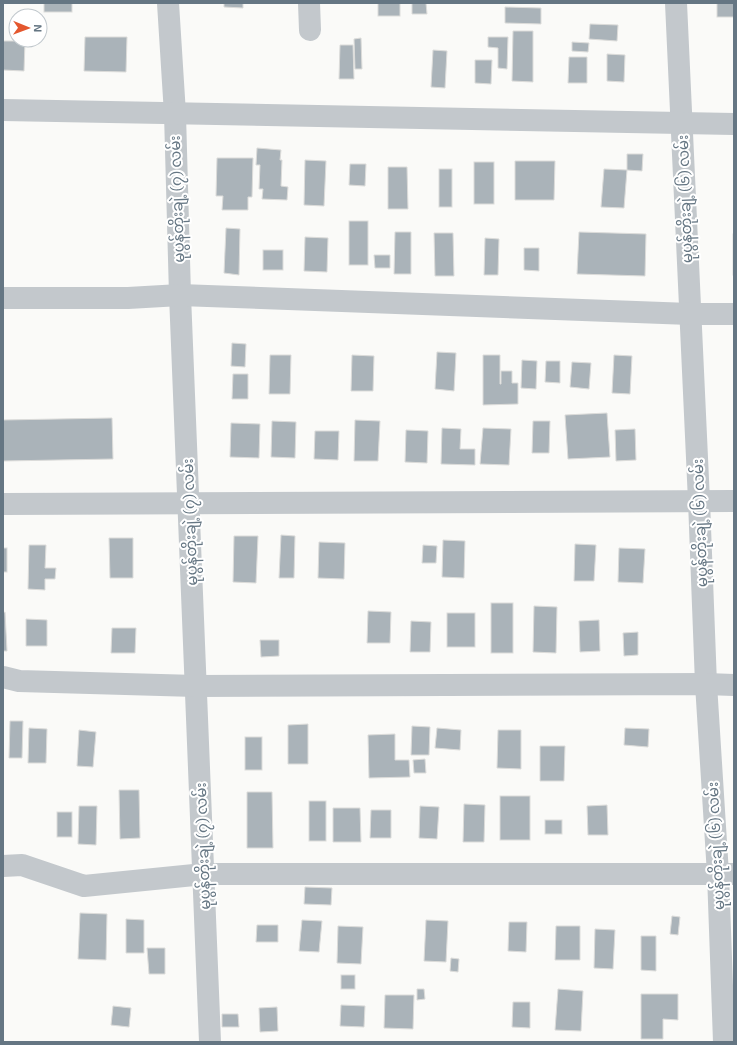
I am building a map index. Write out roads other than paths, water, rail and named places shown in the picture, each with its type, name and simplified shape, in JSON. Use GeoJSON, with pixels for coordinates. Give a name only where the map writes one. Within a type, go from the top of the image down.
{"type":"FeatureCollection","features":[{"type":"Feature","properties":{"kind":"street","name":"မုပွန်တိုးချဲ့ (၇) လမ်း"},"geometry":{"type":"LineString","coordinates":[[168,3],[175,114],[180,294],[210,1042]]}},
{"type":"Feature","properties":{"kind":"street"},"geometry":{"type":"LineString","coordinates":[[309,3],[310,30]]}},
{"type":"Feature","properties":{"kind":"street","name":"မုပွန်တိုးချဲ့ (၆) လမ်း"},"geometry":{"type":"LineString","coordinates":[[676,3],[706,684],[726,874],[724,1042]]}},
{"type":"Feature","properties":{"kind":"street"},"geometry":{"type":"LineString","coordinates":[[3,110],[734,124]]}},
{"type":"Feature","properties":{"kind":"street"},"geometry":{"type":"LineString","coordinates":[[3,298],[128,298],[180,294],[690,314],[734,314]]}},
{"type":"Feature","properties":{"kind":"street"},"geometry":{"type":"LineString","coordinates":[[3,504],[734,501]]}},
{"type":"Feature","properties":{"kind":"street"},"geometry":{"type":"LineString","coordinates":[[3,677],[19,681],[196,686],[734,685]]}},
{"type":"Feature","properties":{"kind":"street"},"geometry":{"type":"LineString","coordinates":[[3,866],[22,864],[84,886],[204,874],[726,874]]}}]}
